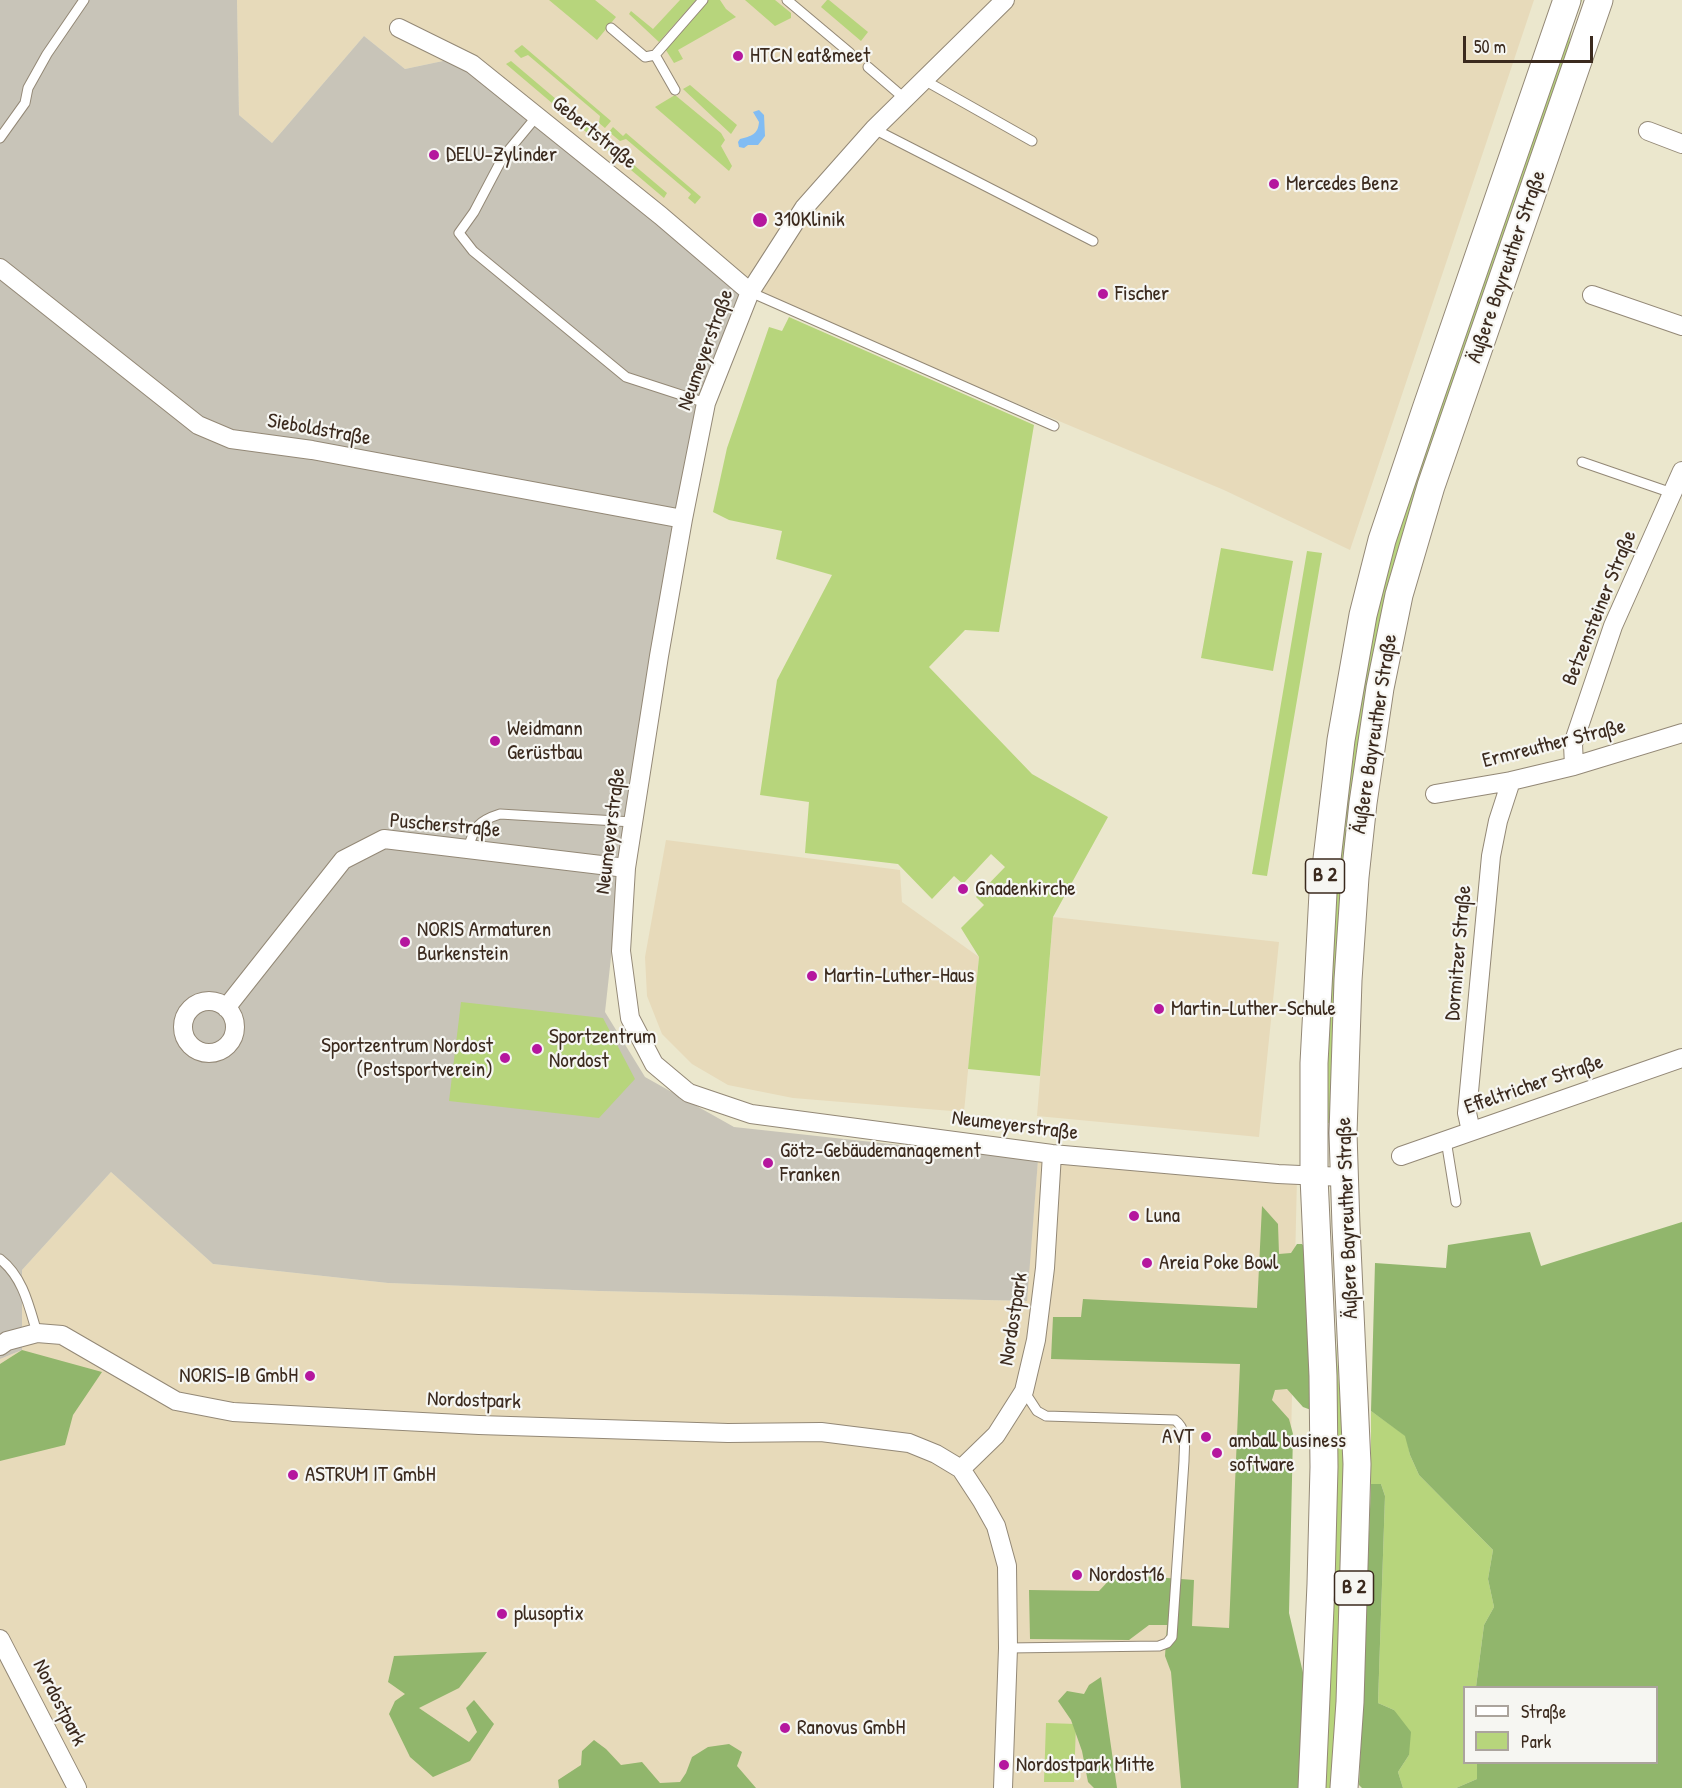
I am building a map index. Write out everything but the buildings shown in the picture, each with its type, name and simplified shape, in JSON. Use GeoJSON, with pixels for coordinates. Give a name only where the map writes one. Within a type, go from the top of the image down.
{"type":"FeatureCollection","features":[{"type":"Feature","properties":{"kind":"main road","name":"Äußere Bayreuther Straße"},"geometry":{"type":"LineString","coordinates":[[1312,1788],[1322,1563],[1324,1433],[1314,1177],[1316,1021],[1323,893],[1341,740],[1363,615],[1374,567],[1567,0]]}},
{"type":"Feature","properties":{"kind":"main road","name":"Äußere Bayreuther Straße"},"geometry":{"type":"LineString","coordinates":[[1344,1788],[1350,1702],[1358,1464],[1344,1177],[1344,1107],[1347,992],[1363,803],[1389,641],[1411,548],[1599,0]]}},
{"type":"Feature","properties":{"kind":"street","name":"Neumeyerstraße"},"geometry":{"type":"LineString","coordinates":[[1005,0],[874,129],[804,208],[750,292],[706,404],[683,519],[626,868],[621,951],[630,1018],[654,1064],[689,1093],[751,1114],[1052,1154],[1314,1177],[1344,1177]]}},
{"type":"Feature","properties":{"kind":"street","name":"Gebertstraße"},"geometry":{"type":"LineString","coordinates":[[399,28],[472,64],[661,216],[750,292]]}},
{"type":"Feature","properties":{"kind":"street"},"geometry":{"type":"LineString","coordinates":[[1648,131],[1682,144]]}},
{"type":"Feature","properties":{"kind":"street","name":"Sieboldstraße"},"geometry":{"type":"LineString","coordinates":[[0,268],[198,425],[231,439],[312,450],[683,519]]}},
{"type":"Feature","properties":{"kind":"street"},"geometry":{"type":"LineString","coordinates":[[1592,295],[1682,326]]}},
{"type":"Feature","properties":{"kind":"street","name":"Betzensteiner Straße"},"geometry":{"type":"LineString","coordinates":[[1574,766],[1574,744],[1613,626],[1682,471]]}},
{"type":"Feature","properties":{"kind":"street","name":"Ermreuther Straße"},"geometry":{"type":"LineString","coordinates":[[1435,794],[1511,781],[1574,766],[1682,733]]}},
{"type":"Feature","properties":{"kind":"street","name":"Dormitzer Straße"},"geometry":{"type":"LineString","coordinates":[[1471,1131],[1467,1113],[1491,856],[1498,821],[1511,781]]}},
{"type":"Feature","properties":{"kind":"street","name":"Puscherstraße"},"geometry":{"type":"LineString","coordinates":[[226,1008],[343,860],[384,839],[626,868]]}},
{"type":"Feature","properties":{"kind":"street","name":"Effeltricher Straße"},"geometry":{"type":"LineString","coordinates":[[1401,1156],[1682,1058]]}},
{"type":"Feature","properties":{"kind":"street","name":"Nordostpark"},"geometry":{"type":"LineString","coordinates":[[960,1469],[996,1435],[1024,1391],[1036,1340],[1045,1268],[1052,1154]]}},
{"type":"Feature","properties":{"kind":"street","name":"Nordostpark"},"geometry":{"type":"LineString","coordinates":[[0,1346],[7,1341],[37,1333],[62,1335],[176,1401],[233,1412],[573,1428],[728,1433],[821,1432],[909,1443],[936,1454],[960,1469],[982,1501],[996,1526],[1007,1566],[1008,1648],[1003,1788]]}},
{"type":"Feature","properties":{"kind":"street","name":"Nordostpark"},"geometry":{"type":"LineString","coordinates":[[0,1639],[77,1788]]}},
{"type":"Feature","properties":{"kind":"lane"},"geometry":{"type":"LineString","coordinates":[[0,138],[25,103],[28,88],[47,54],[84,0]]}},
{"type":"Feature","properties":{"kind":"lane"},"geometry":{"type":"LineString","coordinates":[[611,28],[645,57],[654,55],[703,0]]}},
{"type":"Feature","properties":{"kind":"lane"},"geometry":{"type":"LineString","coordinates":[[787,0],[850,53]]}},
{"type":"Feature","properties":{"kind":"lane"},"geometry":{"type":"LineString","coordinates":[[654,55],[675,90]]}},
{"type":"Feature","properties":{"kind":"lane"},"geometry":{"type":"LineString","coordinates":[[867,67],[904,99]]}},
{"type":"Feature","properties":{"kind":"lane"},"geometry":{"type":"LineString","coordinates":[[924,80],[1032,141]]}},
{"type":"Feature","properties":{"kind":"lane"},"geometry":{"type":"LineString","coordinates":[[537,116],[503,157],[474,212],[459,232],[473,251],[626,377],[706,404]]}},
{"type":"Feature","properties":{"kind":"lane"},"geometry":{"type":"LineString","coordinates":[[874,129],[1093,242]]}},
{"type":"Feature","properties":{"kind":"lane"},"geometry":{"type":"LineString","coordinates":[[750,292],[1054,426]]}},
{"type":"Feature","properties":{"kind":"lane"},"geometry":{"type":"LineString","coordinates":[[1582,462],[1672,493]]}},
{"type":"Feature","properties":{"kind":"lane"},"geometry":{"type":"LineString","coordinates":[[468,849],[473,831],[484,819],[500,814],[633,822]]}},
{"type":"Feature","properties":{"kind":"lane"},"geometry":{"type":"LineString","coordinates":[[1446,1140],[1456,1202]]}},
{"type":"Feature","properties":{"kind":"lane"},"geometry":{"type":"LineString","coordinates":[[0,1259],[8,1265],[26,1294],[37,1333]]}},
{"type":"Feature","properties":{"kind":"lane"},"geometry":{"type":"LineString","coordinates":[[1008,1648],[1113,1648],[1159,1646],[1167,1643],[1172,1637],[1184,1461],[1185,1434],[1181,1425],[1175,1420],[1046,1416],[1037,1411],[1024,1391]]}},
{"type":"Feature","properties":{"kind":"shaded area"},"geometry":{"type":"Polygon","coordinates":[[[0,0],[237,0],[239,115],[272,143],[364,36],[405,69],[462,57],[750,292],[704,402],[669,542],[631,775],[605,1012],[645,1077],[734,1127],[1038,1160],[1027,1301],[599,1291],[388,1283],[213,1264],[111,1172],[22,1270],[22,1350],[0,1359],[0,0]]]}},
{"type":"Feature","properties":{"kind":"shaded area"},"geometry":{"type":"Polygon","coordinates":[[[237,0],[1534,0],[1350,550],[1224,490],[750,292],[462,57],[405,69],[364,36],[272,143],[239,115],[237,0]]]}},
{"type":"Feature","properties":{"kind":"shaded area","name":"Martin-Luther-Haus"},"geometry":{"type":"Polygon","coordinates":[[[666,840],[900,870],[902,902],[979,957],[964,1112],[793,1098],[728,1085],[692,1064],[662,1034],[647,996],[645,957],[666,840]]]}},
{"type":"Feature","properties":{"kind":"shaded area","name":"Martin-Luther-Schule"},"geometry":{"type":"Polygon","coordinates":[[[1053,917],[1279,942],[1259,1137],[1037,1116],[1053,917]]]}},
{"type":"Feature","properties":{"kind":"shaded area"},"geometry":{"type":"Polygon","coordinates":[[[1038,1160],[1297,1177],[1283,1788],[0,1788],[0,1359],[22,1350],[22,1270],[111,1172],[213,1264],[388,1283],[599,1291],[1026,1301],[1038,1160]]]}},
{"type":"Feature","properties":{"kind":"green space"},"geometry":{"type":"Polygon","coordinates":[[[549,0],[595,0],[616,17],[597,40],[549,0]]]}},
{"type":"Feature","properties":{"kind":"green space"},"geometry":{"type":"Polygon","coordinates":[[[680,0],[696,0],[659,42],[629,14],[631,11],[653,29],[680,0]]]}},
{"type":"Feature","properties":{"kind":"green space"},"geometry":{"type":"Polygon","coordinates":[[[707,0],[720,0],[736,17],[678,50],[683,59],[674,63],[664,47],[707,0]]]}},
{"type":"Feature","properties":{"kind":"green space"},"geometry":{"type":"Polygon","coordinates":[[[745,0],[775,0],[791,13],[791,18],[775,26],[745,0]]]}},
{"type":"Feature","properties":{"kind":"green space"},"geometry":{"type":"Polygon","coordinates":[[[827,0],[868,32],[861,41],[821,7],[827,0]]]}},
{"type":"Feature","properties":{"kind":"green space"},"geometry":{"type":"Polygon","coordinates":[[[1577,0],[1582,0],[1572,29],[1561,82],[1400,560],[1335,1123],[1321,1123],[1335,855],[1379,586],[1577,0]]]}},
{"type":"Feature","properties":{"kind":"green space"},"geometry":{"type":"Polygon","coordinates":[[[522,45],[611,121],[605,128],[599,123],[600,116],[528,55],[521,58],[514,51],[522,45]]]}},
{"type":"Feature","properties":{"kind":"green space"},"geometry":{"type":"Polygon","coordinates":[[[511,61],[667,193],[664,198],[506,64],[511,61]]]}},
{"type":"Feature","properties":{"kind":"green space"},"geometry":{"type":"Polygon","coordinates":[[[690,85],[737,125],[731,134],[683,89],[690,85]]]}},
{"type":"Feature","properties":{"kind":"green space"},"geometry":{"type":"Polygon","coordinates":[[[675,95],[721,133],[725,140],[721,146],[732,166],[729,171],[655,107],[675,95]]]}},
{"type":"Feature","properties":{"kind":"green space"},"geometry":{"type":"Polygon","coordinates":[[[613,127],[623,136],[626,133],[701,197],[695,204],[688,198],[691,194],[626,139],[620,141],[609,132],[613,127]]]}},
{"type":"Feature","properties":{"kind":"green space"},"geometry":{"type":"Polygon","coordinates":[[[789,317],[1034,425],[999,632],[965,630],[929,667],[1032,774],[1108,817],[1053,917],[1040,1076],[968,1069],[979,957],[961,928],[984,905],[976,897],[1005,867],[991,854],[963,884],[954,876],[932,899],[898,864],[805,853],[809,802],[760,795],[777,680],[832,575],[776,559],[782,531],[729,520],[713,512],[727,448],[769,327],[782,331],[789,317]]]}},
{"type":"Feature","properties":{"kind":"green space"},"geometry":{"type":"Polygon","coordinates":[[[1221,548],[1293,561],[1273,671],[1201,658],[1221,548]]]}},
{"type":"Feature","properties":{"kind":"green space"},"geometry":{"type":"Polygon","coordinates":[[[1307,551],[1322,553],[1267,876],[1252,874],[1307,551]]]}},
{"type":"Feature","properties":{"kind":"green space","name":"Sportzentrum Nordost"},"geometry":{"type":"Polygon","coordinates":[[[461,1002],[603,1018],[635,1079],[599,1118],[449,1101],[461,1002]]]}},
{"type":"Feature","properties":{"kind":"green space"},"geometry":{"type":"Polygon","coordinates":[[[1262,1206],[1278,1224],[1279,1254],[1291,1253],[1297,1244],[1302,1244],[1310,1254],[1311,1410],[1303,1407],[1287,1389],[1275,1390],[1272,1400],[1289,1419],[1293,1434],[1289,1613],[1304,1677],[1301,1788],[1181,1788],[1171,1672],[1165,1656],[1167,1625],[1149,1625],[1129,1640],[1030,1639],[1029,1590],[1099,1591],[1115,1574],[1194,1580],[1192,1626],[1229,1628],[1240,1364],[1051,1359],[1053,1317],[1081,1317],[1083,1299],[1257,1308],[1262,1206]]]}},
{"type":"Feature","properties":{"kind":"green space"},"geometry":{"type":"Polygon","coordinates":[[[1682,1222],[1682,1788],[1456,1788],[1477,1779],[1477,1764],[1658,1764],[1658,1686],[1476,1686],[1484,1625],[1494,1607],[1488,1579],[1493,1550],[1419,1475],[1405,1436],[1371,1411],[1375,1263],[1446,1268],[1448,1245],[1530,1232],[1541,1266],[1682,1222]]]}},
{"type":"Feature","properties":{"kind":"green space"},"geometry":{"type":"Polygon","coordinates":[[[1332,1290],[1340,1398],[1347,1439],[1337,1788],[1321,1788],[1332,1290]]]}},
{"type":"Feature","properties":{"kind":"green space"},"geometry":{"type":"Polygon","coordinates":[[[22,1350],[102,1372],[73,1415],[65,1445],[0,1461],[0,1364],[22,1350]]]}},
{"type":"Feature","properties":{"kind":"green space"},"geometry":{"type":"Polygon","coordinates":[[[1371,1411],[1406,1436],[1410,1455],[1419,1475],[1493,1550],[1488,1579],[1494,1607],[1484,1625],[1476,1686],[1463,1686],[1463,1764],[1477,1764],[1477,1779],[1456,1788],[1403,1788],[1398,1772],[1409,1755],[1394,1710],[1378,1703],[1385,1496],[1381,1484],[1371,1484],[1371,1411]]]}},
{"type":"Feature","properties":{"kind":"green space"},"geometry":{"type":"Polygon","coordinates":[[[1371,1484],[1381,1484],[1385,1496],[1378,1703],[1394,1710],[1411,1732],[1409,1755],[1398,1772],[1403,1788],[1362,1788],[1359,1785],[1371,1484]]]}},
{"type":"Feature","properties":{"kind":"green space"},"geometry":{"type":"Polygon","coordinates":[[[487,1652],[459,1688],[419,1708],[469,1742],[477,1732],[466,1708],[474,1700],[494,1724],[470,1761],[433,1777],[410,1757],[389,1714],[395,1701],[405,1694],[388,1682],[394,1656],[487,1652]]]}},
{"type":"Feature","properties":{"kind":"green space"},"geometry":{"type":"Polygon","coordinates":[[[1101,1677],[1117,1788],[1094,1788],[1088,1782],[1082,1751],[1071,1720],[1058,1701],[1067,1691],[1084,1694],[1089,1685],[1101,1677]]]}},
{"type":"Feature","properties":{"kind":"green space"},"geometry":{"type":"Polygon","coordinates":[[[1046,1723],[1076,1724],[1074,1782],[1044,1782],[1046,1723]]]}},
{"type":"Feature","properties":{"kind":"green space"},"geometry":{"type":"Polygon","coordinates":[[[594,1740],[621,1765],[642,1762],[660,1783],[680,1782],[692,1757],[708,1747],[729,1744],[742,1752],[737,1766],[756,1788],[559,1788],[558,1780],[581,1765],[582,1751],[594,1740]]]}},
{"type":"Feature","properties":{"kind":"water"},"geometry":{"type":"Polygon","coordinates":[[[759,110],[764,115],[765,136],[758,145],[739,147],[740,139],[751,136],[757,130],[759,122],[753,112],[759,110]]]}},
{"type":"Feature","properties":{"kind":"place","name":"HTCN eat&meet"},"geometry":{"type":"Point","coordinates":[738,56]}},
{"type":"Feature","properties":{"kind":"place","name":"DELU-Zylinder"},"geometry":{"type":"Point","coordinates":[434,155]}},
{"type":"Feature","properties":{"kind":"place","name":"Mercedes Benz"},"geometry":{"type":"Point","coordinates":[1274,184]}},
{"type":"Feature","properties":{"kind":"place","name":"310Klinik"},"geometry":{"type":"Point","coordinates":[760,220]}},
{"type":"Feature","properties":{"kind":"place","name":"Fischer"},"geometry":{"type":"Point","coordinates":[1103,294]}},
{"type":"Feature","properties":{"kind":"place","name":"Weidmann Gerüstbau"},"geometry":{"type":"Point","coordinates":[495,741]}},
{"type":"Feature","properties":{"kind":"place","name":"Gnadenkirche"},"geometry":{"type":"Point","coordinates":[963,889]}},
{"type":"Feature","properties":{"kind":"place","name":"NORIS Armaturen Burkenstein"},"geometry":{"type":"Point","coordinates":[405,942]}},
{"type":"Feature","properties":{"kind":"place","name":"Martin-Luther-Haus"},"geometry":{"type":"Point","coordinates":[812,976]}},
{"type":"Feature","properties":{"kind":"place","name":"Martin-Luther-Schule"},"geometry":{"type":"Point","coordinates":[1159,1009]}},
{"type":"Feature","properties":{"kind":"place","name":"Sportzentrum Nordost"},"geometry":{"type":"Point","coordinates":[537,1049]}},
{"type":"Feature","properties":{"kind":"place","name":"Sportzentrum Nordost (Postsportverein)"},"geometry":{"type":"Point","coordinates":[505,1058]}},
{"type":"Feature","properties":{"kind":"place","name":"Götz-Gebäudemanagement Franken"},"geometry":{"type":"Point","coordinates":[768,1163]}},
{"type":"Feature","properties":{"kind":"place","name":"Luna"},"geometry":{"type":"Point","coordinates":[1134,1216]}},
{"type":"Feature","properties":{"kind":"place","name":"Areia Poke Bowl"},"geometry":{"type":"Point","coordinates":[1147,1263]}},
{"type":"Feature","properties":{"kind":"place","name":"NORIS-IB GmbH"},"geometry":{"type":"Point","coordinates":[310,1376]}},
{"type":"Feature","properties":{"kind":"place","name":"AVT"},"geometry":{"type":"Point","coordinates":[1206,1437]}},
{"type":"Feature","properties":{"kind":"place","name":"amball business software"},"geometry":{"type":"Point","coordinates":[1217,1453]}},
{"type":"Feature","properties":{"kind":"place","name":"ASTRUM IT GmbH"},"geometry":{"type":"Point","coordinates":[293,1475]}},
{"type":"Feature","properties":{"kind":"place","name":"Nordost16"},"geometry":{"type":"Point","coordinates":[1077,1575]}},
{"type":"Feature","properties":{"kind":"place","name":"plusoptix"},"geometry":{"type":"Point","coordinates":[502,1614]}},
{"type":"Feature","properties":{"kind":"place","name":"Ranovus GmbH"},"geometry":{"type":"Point","coordinates":[785,1728]}},
{"type":"Feature","properties":{"kind":"place","name":"Nordostpark Mitte"},"geometry":{"type":"Point","coordinates":[1004,1765]}}]}
